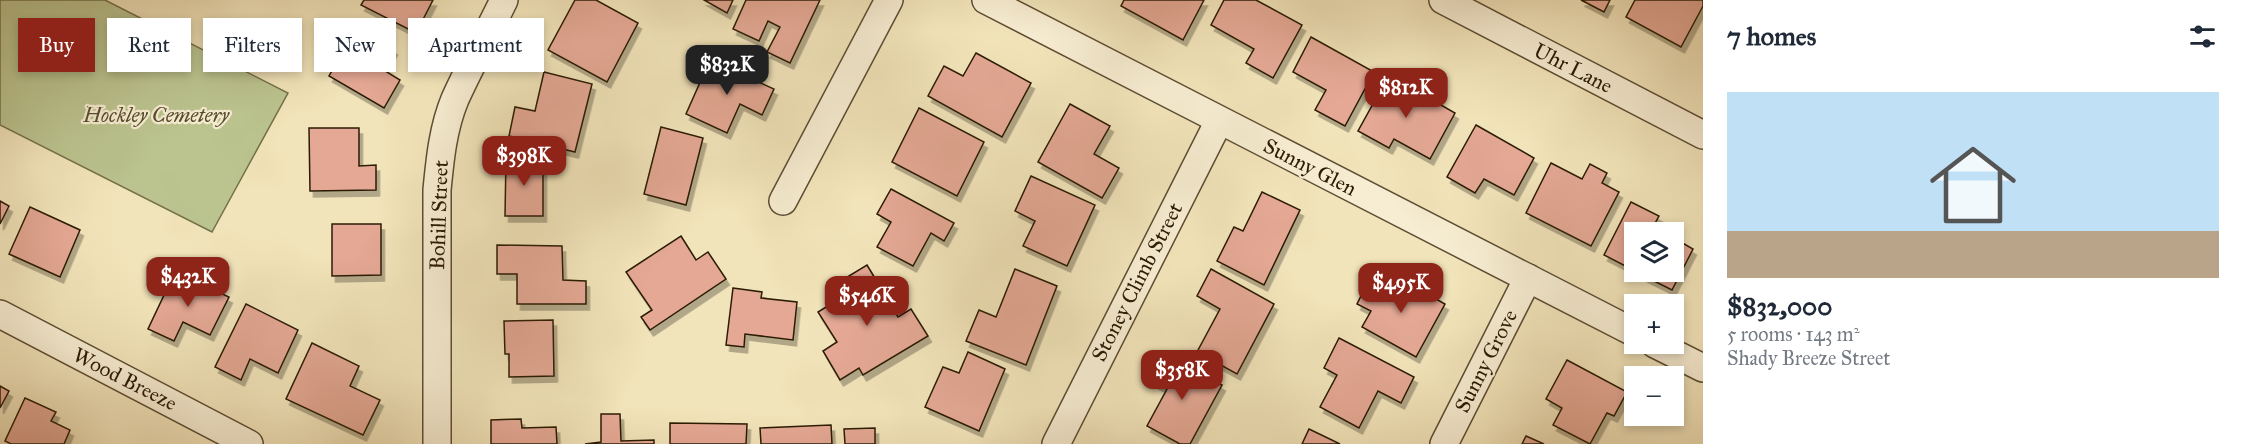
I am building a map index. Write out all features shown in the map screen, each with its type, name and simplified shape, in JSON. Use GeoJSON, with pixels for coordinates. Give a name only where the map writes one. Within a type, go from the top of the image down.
{"type":"FeatureCollection","features":[{"type":"Feature","properties":{"kind":"street","name":"Bohill Street"},"geometry":{"type":"LineString","coordinates":[[437,444],[437,190],[440,159],[455,100],[504,0]]}},
{"type":"Feature","properties":{"kind":"street"},"geometry":{"type":"LineString","coordinates":[[783,201],[889,0]]}},
{"type":"Feature","properties":{"kind":"street","name":"Sunny Glen"},"geometry":{"type":"LineString","coordinates":[[986,0],[1624,327]]}},
{"type":"Feature","properties":{"kind":"street","name":"Uhr Lane"},"geometry":{"type":"LineString","coordinates":[[1443,0],[1703,135]]}},
{"type":"Feature","properties":{"kind":"street","name":"Stoney Climb Street"},"geometry":{"type":"LineString","coordinates":[[1056,444],[1219,121]]}},
{"type":"Feature","properties":{"kind":"street","name":"Sunny Grove"},"geometry":{"type":"LineString","coordinates":[[1444,444],[1528,278]]}},
{"type":"Feature","properties":{"kind":"street","name":"Wood Breeze"},"geometry":{"type":"LineString","coordinates":[[0,314],[249,444]]}},
{"type":"Feature","properties":{"kind":"street"},"geometry":{"type":"LineString","coordinates":[[1675,354],[1703,368]]}},
{"type":"Feature","properties":{"kind":"green space","name":"Hockley Cemetery"},"geometry":{"type":"Polygon","coordinates":[[[0,0],[105,0],[140,18],[107,18],[107,72],[191,72],[191,44],[203,50],[203,72],[247,72],[288,93],[212,232],[0,125],[0,0]]]}},
{"type":"Feature","properties":{"kind":"building"},"geometry":{"type":"Polygon","coordinates":[[[364,0],[433,0],[424,18],[408,18],[408,29],[396,23],[396,18],[387,18],[361,5],[364,0]]]}},
{"type":"Feature","properties":{"kind":"building"},"geometry":{"type":"Polygon","coordinates":[[[575,0],[596,0],[638,23],[607,82],[548,50],[575,0]]]}},
{"type":"Feature","properties":{"kind":"building"},"geometry":{"type":"Polygon","coordinates":[[[704,0],[733,0],[727,13],[704,0]]]}},
{"type":"Feature","properties":{"kind":"building"},"geometry":{"type":"Polygon","coordinates":[[[746,0],[820,0],[790,63],[767,52],[780,27],[768,21],[759,41],[733,29],[746,0]]]}},
{"type":"Feature","properties":{"kind":"building"},"geometry":{"type":"Polygon","coordinates":[[[1124,0],[1204,0],[1183,40],[1121,6],[1124,0]]]}},
{"type":"Feature","properties":{"kind":"building"},"geometry":{"type":"Polygon","coordinates":[[[1224,0],[1256,0],[1302,25],[1273,78],[1246,63],[1254,49],[1211,25],[1224,0]]]}},
{"type":"Feature","properties":{"kind":"building"},"geometry":{"type":"Polygon","coordinates":[[[1581,0],[1610,0],[1604,12],[1581,0]]]}},
{"type":"Feature","properties":{"kind":"building"},"geometry":{"type":"Polygon","coordinates":[[[1635,0],[1703,0],[1703,6],[1681,47],[1626,17],[1635,0]]]}},
{"type":"Feature","properties":{"kind":"building"},"geometry":{"type":"Polygon","coordinates":[[[1311,37],[1374,72],[1345,126],[1315,110],[1326,90],[1293,72],[1311,37]]]}},
{"type":"Feature","properties":{"kind":"building"},"geometry":{"type":"Polygon","coordinates":[[[976,53],[1031,83],[1002,137],[928,96],[944,66],[963,76],[976,53]]]}},
{"type":"Feature","properties":{"kind":"building"},"geometry":{"type":"Polygon","coordinates":[[[710,60],[774,89],[762,115],[740,104],[727,133],[686,114],[710,60]]]}},
{"type":"Feature","properties":{"kind":"building"},"geometry":{"type":"Polygon","coordinates":[[[331,72],[387,72],[400,80],[384,108],[329,76],[331,72]]]}},
{"type":"Feature","properties":{"kind":"building"},"geometry":{"type":"Polygon","coordinates":[[[544,72],[592,84],[575,152],[509,136],[515,107],[535,111],[544,72]]]}},
{"type":"Feature","properties":{"kind":"building"},"geometry":{"type":"Polygon","coordinates":[[[1389,75],[1455,113],[1430,159],[1394,139],[1389,148],[1358,131],[1389,75]]]}},
{"type":"Feature","properties":{"kind":"building"},"geometry":{"type":"Polygon","coordinates":[[[1070,104],[1110,126],[1094,154],[1119,168],[1102,198],[1038,162],[1070,104]]]}},
{"type":"Feature","properties":{"kind":"building"},"geometry":{"type":"Polygon","coordinates":[[[919,108],[984,142],[957,196],[892,162],[919,108]]]}},
{"type":"Feature","properties":{"kind":"building"},"geometry":{"type":"Polygon","coordinates":[[[1476,125],[1534,158],[1514,195],[1484,179],[1475,193],[1447,177],[1476,125]]]}},
{"type":"Feature","properties":{"kind":"building"},"geometry":{"type":"Polygon","coordinates":[[[661,127],[703,138],[686,205],[644,194],[661,127]]]}},
{"type":"Feature","properties":{"kind":"building"},"geometry":{"type":"Polygon","coordinates":[[[309,128],[359,128],[359,166],[376,165],[376,190],[310,191],[309,128]]]}},
{"type":"Feature","properties":{"kind":"building"},"geometry":{"type":"Polygon","coordinates":[[[506,158],[543,159],[543,216],[505,216],[506,158]]]}},
{"type":"Feature","properties":{"kind":"building"},"geometry":{"type":"Polygon","coordinates":[[[1551,163],[1582,179],[1590,164],[1607,173],[1602,183],[1619,192],[1591,246],[1526,213],[1551,163]]]}},
{"type":"Feature","properties":{"kind":"building"},"geometry":{"type":"Polygon","coordinates":[[[1031,176],[1095,205],[1067,266],[1023,246],[1035,221],[1015,211],[1031,176]]]}},
{"type":"Feature","properties":{"kind":"building"},"geometry":{"type":"Polygon","coordinates":[[[891,189],[954,223],[944,241],[931,233],[913,266],[877,247],[891,222],[877,214],[891,189]]]}},
{"type":"Feature","properties":{"kind":"building"},"geometry":{"type":"Polygon","coordinates":[[[1262,192],[1300,210],[1264,285],[1217,261],[1234,227],[1243,231],[1262,192]]]}},
{"type":"Feature","properties":{"kind":"building"},"geometry":{"type":"Polygon","coordinates":[[[0,201],[9,206],[0,224],[0,201]]]}},
{"type":"Feature","properties":{"kind":"building"},"geometry":{"type":"Polygon","coordinates":[[[1631,202],[1659,216],[1656,222],[1624,222],[1624,265],[1604,255],[1631,202]]]}},
{"type":"Feature","properties":{"kind":"building"},"geometry":{"type":"Polygon","coordinates":[[[30,207],[80,230],[60,277],[9,254],[30,207]]]}},
{"type":"Feature","properties":{"kind":"building"},"geometry":{"type":"Polygon","coordinates":[[[332,224],[381,224],[381,275],[332,276],[332,224]]]}},
{"type":"Feature","properties":{"kind":"building"},"geometry":{"type":"Polygon","coordinates":[[[681,236],[696,260],[708,252],[726,279],[650,330],[641,317],[652,310],[626,272],[681,236]]]}},
{"type":"Feature","properties":{"kind":"building"},"geometry":{"type":"Polygon","coordinates":[[[1684,244],[1693,249],[1684,267],[1684,244]]]}},
{"type":"Feature","properties":{"kind":"building"},"geometry":{"type":"Polygon","coordinates":[[[497,245],[562,246],[563,280],[586,281],[586,304],[517,304],[517,274],[497,274],[497,245]]]}},
{"type":"Feature","properties":{"kind":"building"},"geometry":{"type":"Polygon","coordinates":[[[867,265],[898,317],[911,309],[928,336],[863,375],[859,368],[840,380],[823,351],[837,342],[818,312],[847,294],[839,282],[867,265]]]}},
{"type":"Feature","properties":{"kind":"building"},"geometry":{"type":"Polygon","coordinates":[[[1015,269],[1057,286],[1026,365],[966,341],[979,310],[996,317],[1015,269]]]}},
{"type":"Feature","properties":{"kind":"building"},"geometry":{"type":"Polygon","coordinates":[[[1211,269],[1274,304],[1237,374],[1197,352],[1220,309],[1197,296],[1211,269]]]}},
{"type":"Feature","properties":{"kind":"building"},"geometry":{"type":"Polygon","coordinates":[[[175,272],[229,297],[210,335],[183,322],[174,341],[148,329],[175,272]]]}},
{"type":"Feature","properties":{"kind":"building"},"geometry":{"type":"Polygon","coordinates":[[[1389,272],[1445,304],[1416,357],[1362,327],[1371,311],[1357,304],[1366,286],[1378,293],[1389,272]]]}},
{"type":"Feature","properties":{"kind":"building"},"geometry":{"type":"Polygon","coordinates":[[[1656,282],[1676,282],[1672,290],[1656,282]]]}},
{"type":"Feature","properties":{"kind":"building"},"geometry":{"type":"Polygon","coordinates":[[[733,288],[762,292],[761,298],[797,302],[793,340],[745,334],[744,347],[726,345],[733,288]]]}},
{"type":"Feature","properties":{"kind":"building"},"geometry":{"type":"Polygon","coordinates":[[[246,304],[298,330],[278,373],[250,359],[241,380],[215,367],[246,304]]]}},
{"type":"Feature","properties":{"kind":"building"},"geometry":{"type":"Polygon","coordinates":[[[553,320],[554,376],[509,377],[509,354],[505,354],[504,321],[553,320]]]}},
{"type":"Feature","properties":{"kind":"building"},"geometry":{"type":"Polygon","coordinates":[[[1339,338],[1414,377],[1401,403],[1378,391],[1359,428],[1320,407],[1337,375],[1324,368],[1339,338]]]}},
{"type":"Feature","properties":{"kind":"building"},"geometry":{"type":"Polygon","coordinates":[[[312,343],[359,366],[350,386],[380,400],[363,435],[286,399],[312,343]]]}},
{"type":"Feature","properties":{"kind":"building"},"geometry":{"type":"Polygon","coordinates":[[[968,352],[1005,369],[979,431],[925,407],[943,367],[959,373],[968,352]]]}},
{"type":"Feature","properties":{"kind":"building"},"geometry":{"type":"Polygon","coordinates":[[[1167,355],[1222,385],[1190,444],[1180,444],[1147,426],[1167,389],[1153,382],[1167,355]]]}},
{"type":"Feature","properties":{"kind":"building"},"geometry":{"type":"Polygon","coordinates":[[[1567,360],[1624,390],[1624,398],[1614,416],[1607,413],[1590,444],[1553,425],[1562,408],[1546,399],[1567,360]]]}},
{"type":"Feature","properties":{"kind":"building"},"geometry":{"type":"Polygon","coordinates":[[[0,386],[9,391],[0,408],[0,386]]]}},
{"type":"Feature","properties":{"kind":"building"},"geometry":{"type":"Polygon","coordinates":[[[25,398],[56,412],[51,421],[70,430],[64,444],[11,444],[5,441],[25,398]]]}},
{"type":"Feature","properties":{"kind":"building"},"geometry":{"type":"Polygon","coordinates":[[[601,414],[620,414],[621,441],[654,440],[654,444],[585,444],[601,442],[601,414]]]}},
{"type":"Feature","properties":{"kind":"building"},"geometry":{"type":"Polygon","coordinates":[[[521,419],[522,428],[556,427],[557,444],[491,444],[491,420],[521,419]]]}},
{"type":"Feature","properties":{"kind":"building"},"geometry":{"type":"Polygon","coordinates":[[[670,423],[747,424],[746,444],[670,444],[670,423]]]}},
{"type":"Feature","properties":{"kind":"building"},"geometry":{"type":"Polygon","coordinates":[[[831,425],[832,444],[761,444],[760,428],[831,425]]]}},
{"type":"Feature","properties":{"kind":"building"},"geometry":{"type":"Polygon","coordinates":[[[875,428],[875,444],[845,444],[844,429],[875,428]]]}},
{"type":"Feature","properties":{"kind":"building"},"geometry":{"type":"Polygon","coordinates":[[[1309,429],[1340,444],[1302,444],[1309,429]]]}},
{"type":"Feature","properties":{"kind":"building"},"geometry":{"type":"Polygon","coordinates":[[[1526,436],[1544,444],[1522,444],[1526,436]]]}}]}
